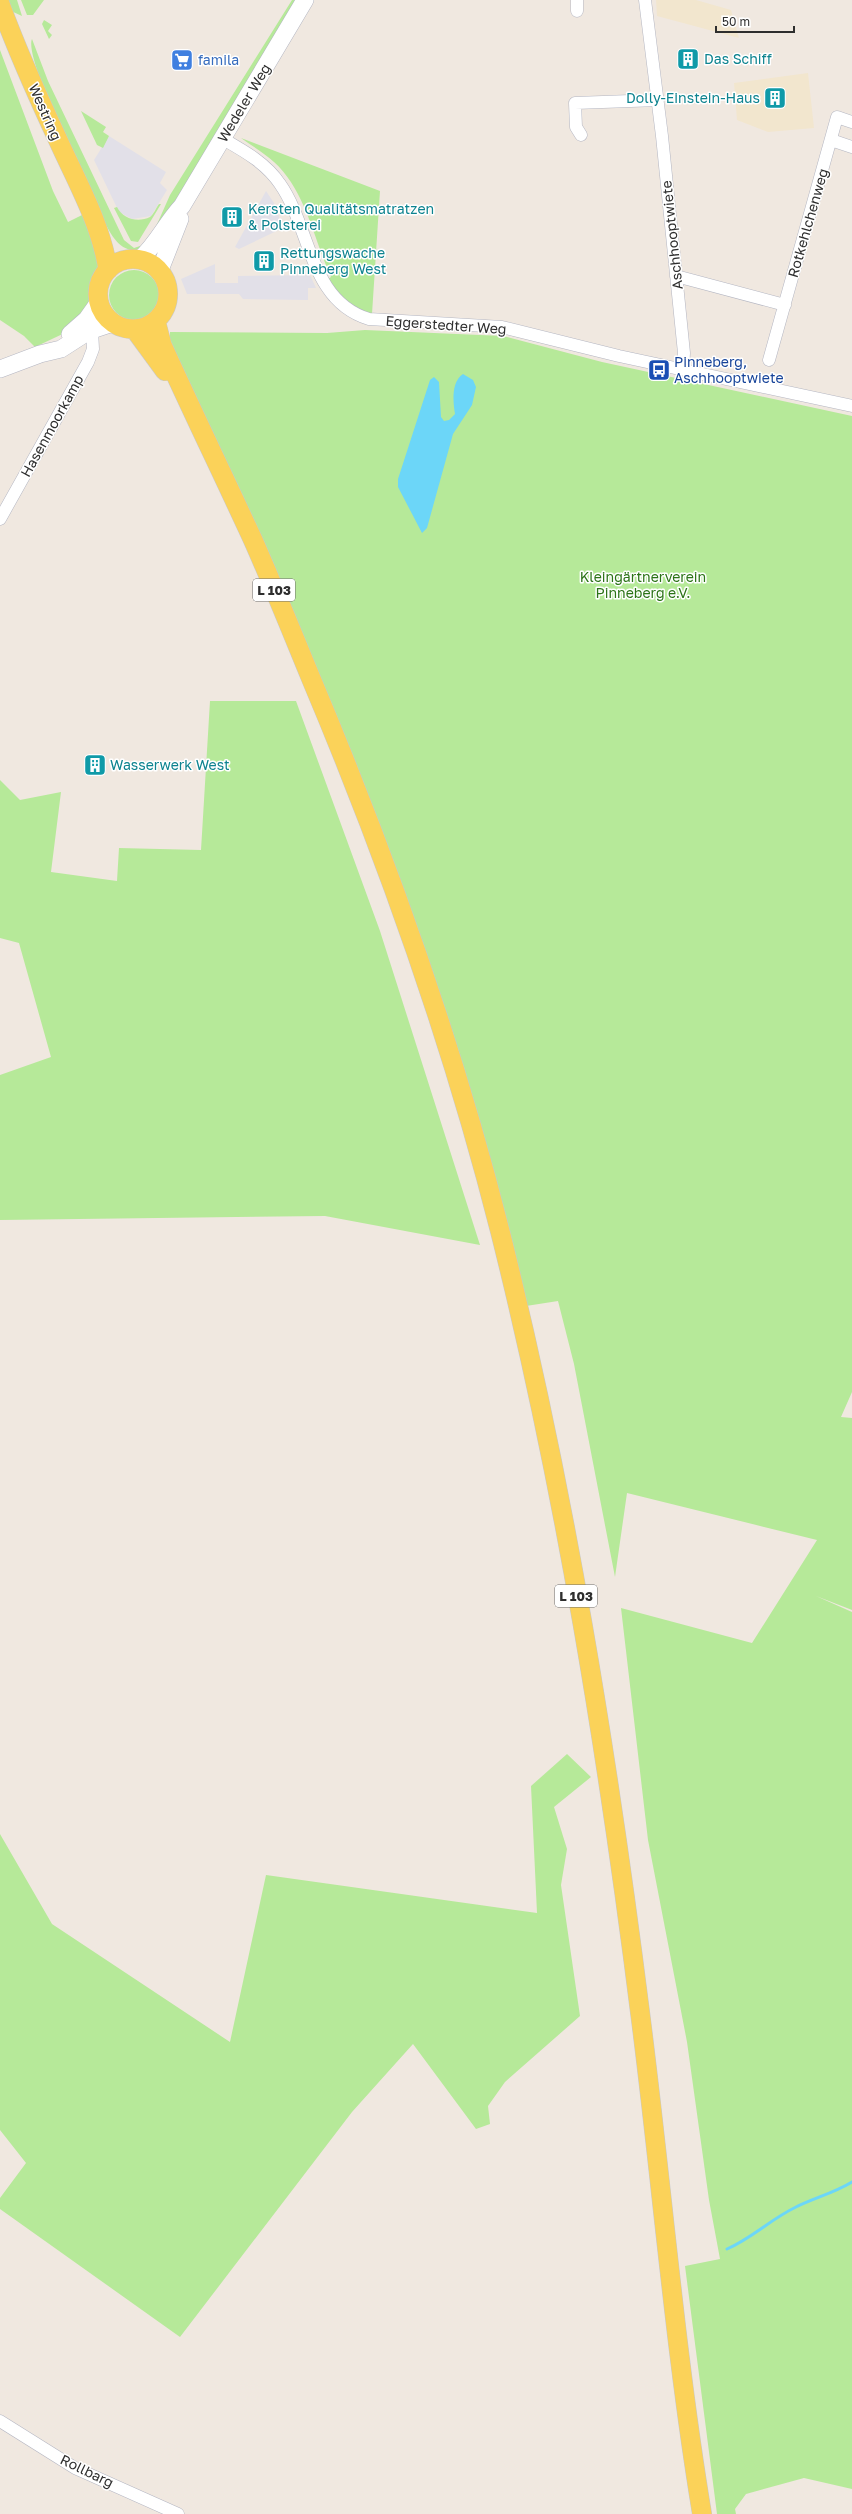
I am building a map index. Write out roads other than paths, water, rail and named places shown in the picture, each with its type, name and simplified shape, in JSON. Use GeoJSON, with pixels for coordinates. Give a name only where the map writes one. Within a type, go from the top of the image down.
{"type":"FeatureCollection","features":[{"type":"Feature","properties":{"kind":"main road","name":"Wedeler Weg"},"geometry":{"type":"LineString","coordinates":[[134,259],[152,248],[171,218],[182,206],[305,0]]}},
{"type":"Feature","properties":{"kind":"main road","name":"Westring"},"geometry":{"type":"LineString","coordinates":[[0,4],[39,100],[94,220],[104,248],[108,270]]}},
{"type":"Feature","properties":{"kind":"main road","name":"Wedeler Weg"},"geometry":{"type":"LineString","coordinates":[[160,270],[180,222],[182,206]]}},
{"type":"Feature","properties":{"kind":"main road","name":"Westring"},"geometry":{"type":"LineString","coordinates":[[94,220],[134,259]]}},
{"type":"Feature","properties":{"kind":"main road"},"geometry":{"type":"LineString","coordinates":[[134,259],[150,263],[160,270],[166,280],[169,291],[168,302],[164,313],[156,322],[146,328],[135,330],[123,328],[113,323],[102,312],[99,302],[100,285],[108,270],[117,263],[134,259]]}},
{"type":"Feature","properties":{"kind":"main road"},"geometry":{"type":"LineString","coordinates":[[40,354],[52,344],[76,330],[99,302]]}},
{"type":"Feature","properties":{"kind":"main road","name":"L 103"},"geometry":{"type":"LineString","coordinates":[[156,322],[162,345],[264,565],[338,742],[405,916],[461,1090],[499,1228],[532,1366],[567,1544],[608,1780],[641,2018],[702,2514]]}},
{"type":"Feature","properties":{"kind":"main road"},"geometry":{"type":"LineString","coordinates":[[0,369],[40,354],[60,349],[92,330],[113,323]]}},
{"type":"Feature","properties":{"kind":"main road","name":"L 103"},"geometry":{"type":"LineString","coordinates":[[135,330],[190,407]]}},
{"type":"Feature","properties":{"kind":"street","name":"Aschhooptwiete"},"geometry":{"type":"LineString","coordinates":[[645,0],[658,100],[684,353],[682,369]]}},
{"type":"Feature","properties":{"kind":"street"},"geometry":{"type":"LineString","coordinates":[[581,135],[576,127],[575,103],[658,100]]}},
{"type":"Feature","properties":{"kind":"street","name":"Rotkehlchenweg"},"geometry":{"type":"LineString","coordinates":[[769,360],[837,117],[852,122]]}},
{"type":"Feature","properties":{"kind":"street","name":"Eggerstedter Weg"},"geometry":{"type":"LineString","coordinates":[[223,138],[264,165],[280,182],[293,204],[320,277],[344,307],[356,316],[369,319],[502,327],[682,369],[852,406]]}},
{"type":"Feature","properties":{"kind":"street"},"geometry":{"type":"LineString","coordinates":[[831,140],[852,147]]}},
{"type":"Feature","properties":{"kind":"street"},"geometry":{"type":"LineString","coordinates":[[676,276],[785,305]]}},
{"type":"Feature","properties":{"kind":"street","name":"Hasenmoorkamp"},"geometry":{"type":"LineString","coordinates":[[0,519],[88,362],[93,349],[92,330]]}},
{"type":"Feature","properties":{"kind":"street","name":"Rollbarg"},"geometry":{"type":"LineString","coordinates":[[0,2421],[75,2468],[178,2514]]}},
{"type":"Feature","properties":{"kind":"water"},"geometry":{"type":"Polygon","coordinates":[[[463,374],[473,380],[476,387],[472,405],[453,434],[427,528],[422,533],[398,487],[398,479],[430,380],[434,377],[439,382],[441,417],[444,421],[449,420],[455,414],[453,398],[456,382],[463,374]]]}},
{"type":"Feature","properties":{"kind":"waterway"},"geometry":{"type":"LineString","coordinates":[[727,2249],[736,2245],[787,2212],[852,2182]]}},
{"type":"Feature","properties":{"kind":"place","name":"Das Schiff"},"geometry":{"type":"Point","coordinates":[688,59]}},
{"type":"Feature","properties":{"kind":"place","name":"famila"},"geometry":{"type":"Point","coordinates":[182,60]}},
{"type":"Feature","properties":{"kind":"place","name":"Dolly-Einstein-Haus"},"geometry":{"type":"Point","coordinates":[775,98]}},
{"type":"Feature","properties":{"kind":"place","name":"Kersten Qualitätsmatratzen & Polsterei"},"geometry":{"type":"Point","coordinates":[232,217]}},
{"type":"Feature","properties":{"kind":"place","name":"Rettungswache Pinneberg West"},"geometry":{"type":"Point","coordinates":[264,261]}},
{"type":"Feature","properties":{"kind":"place","name":"Pinneberg, Aschhooptwiete"},"geometry":{"type":"Point","coordinates":[659,370]}},
{"type":"Feature","properties":{"kind":"place","name":"Wasserwerk West"},"geometry":{"type":"Point","coordinates":[95,765]}},
{"type":"Feature","properties":{"kind":"park label","name":"Kleingärtnerverein Pinneberg e.V."},"geometry":{"type":"Point","coordinates":[643,586]}}]}
